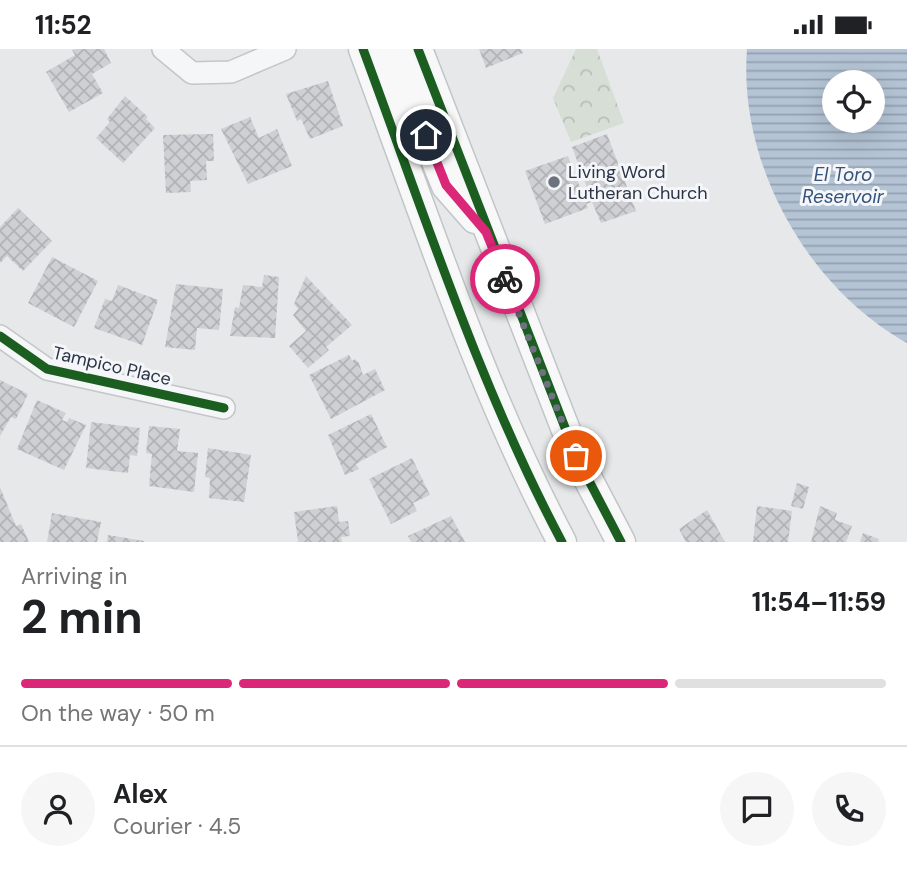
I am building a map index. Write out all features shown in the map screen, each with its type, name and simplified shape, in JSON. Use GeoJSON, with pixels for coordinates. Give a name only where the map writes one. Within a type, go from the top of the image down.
{"type":"FeatureCollection","features":[{"type":"Feature","properties":{"kind":"main road"},"geometry":{"type":"LineString","coordinates":[[363,49],[438,251],[523,466],[562,542]]}},
{"type":"Feature","properties":{"kind":"main road"},"geometry":{"type":"LineString","coordinates":[[390,49],[446,185],[486,232]]}},
{"type":"Feature","properties":{"kind":"main road"},"geometry":{"type":"LineString","coordinates":[[418,49],[486,232],[576,456],[621,542]]}},
{"type":"Feature","properties":{"kind":"street"},"geometry":{"type":"LineString","coordinates":[[163,49],[191,73],[231,72],[285,49]]}},
{"type":"Feature","properties":{"kind":"street","name":"Tampico Place"},"geometry":{"type":"LineString","coordinates":[[0,336],[47,369],[225,408]]}},
{"type":"Feature","properties":{"kind":"green space"},"geometry":{"type":"Polygon","coordinates":[[[576,49],[597,49],[624,123],[571,142],[553,98],[576,49]]]}},
{"type":"Feature","properties":{"kind":"water","name":"El Toro Reservoir"},"geometry":{"type":"Polygon","coordinates":[[[747,49],[907,49],[907,343],[871,319],[839,290],[810,256],[786,218],[767,178],[754,136],[747,92],[747,49]]]}},
{"type":"Feature","properties":{"kind":"building"},"geometry":{"type":"Polygon","coordinates":[[[104,49],[111,63],[92,74],[103,93],[69,112],[46,72],[75,55],[72,50],[104,49]]]}},
{"type":"Feature","properties":{"kind":"building"},"geometry":{"type":"Polygon","coordinates":[[[479,49],[521,49],[523,53],[486,68],[479,49]]]}},
{"type":"Feature","properties":{"kind":"building"},"geometry":{"type":"Polygon","coordinates":[[[328,81],[343,126],[310,139],[301,119],[297,121],[286,94],[328,81]]]}},
{"type":"Feature","properties":{"kind":"building"},"geometry":{"type":"Polygon","coordinates":[[[125,96],[148,117],[146,119],[155,128],[123,163],[96,138],[110,122],[107,119],[125,96]]]}},
{"type":"Feature","properties":{"kind":"building"},"geometry":{"type":"Polygon","coordinates":[[[250,117],[259,138],[277,129],[292,166],[248,184],[221,129],[250,117]]]}},
{"type":"Feature","properties":{"kind":"building"},"geometry":{"type":"Polygon","coordinates":[[[213,134],[214,161],[206,161],[207,180],[190,181],[191,192],[166,193],[163,135],[213,134]]]}},
{"type":"Feature","properties":{"kind":"building","name":"Living Word Lutheran Church"},"geometry":{"type":"Polygon","coordinates":[[[607,134],[636,211],[601,223],[592,202],[586,204],[588,208],[545,224],[525,171],[568,156],[583,195],[589,193],[572,147],[607,134]]]}},
{"type":"Feature","properties":{"kind":"building"},"geometry":{"type":"Polygon","coordinates":[[[18,208],[52,241],[23,271],[7,256],[0,263],[0,227],[18,208]]]}},
{"type":"Feature","properties":{"kind":"building"},"geometry":{"type":"Polygon","coordinates":[[[52,257],[98,281],[74,327],[28,303],[52,257]]]}},
{"type":"Feature","properties":{"kind":"building"},"geometry":{"type":"Polygon","coordinates":[[[264,275],[279,277],[275,338],[230,336],[235,307],[239,308],[243,285],[262,287],[264,275]]]}},
{"type":"Feature","properties":{"kind":"building"},"geometry":{"type":"Polygon","coordinates":[[[306,276],[352,325],[326,347],[329,350],[308,368],[289,346],[306,331],[293,315],[298,309],[294,304],[306,276]]]}},
{"type":"Feature","properties":{"kind":"building"},"geometry":{"type":"Polygon","coordinates":[[[176,284],[223,289],[219,330],[197,328],[195,350],[165,347],[176,284]]]}},
{"type":"Feature","properties":{"kind":"building"},"geometry":{"type":"Polygon","coordinates":[[[118,285],[158,300],[142,345],[94,328],[105,299],[112,301],[118,285]]]}},
{"type":"Feature","properties":{"kind":"building"},"geometry":{"type":"Polygon","coordinates":[[[349,355],[352,361],[355,359],[359,363],[363,375],[375,369],[385,390],[331,419],[309,375],[349,355]]]}},
{"type":"Feature","properties":{"kind":"building"},"geometry":{"type":"Polygon","coordinates":[[[0,380],[28,394],[16,419],[11,417],[0,436],[0,380]]]}},
{"type":"Feature","properties":{"kind":"building"},"geometry":{"type":"Polygon","coordinates":[[[37,400],[66,413],[62,420],[67,422],[69,418],[86,425],[64,470],[17,449],[37,400]]]}},
{"type":"Feature","properties":{"kind":"building"},"geometry":{"type":"Polygon","coordinates":[[[371,414],[387,447],[356,464],[359,469],[345,475],[328,435],[371,414]]]}},
{"type":"Feature","properties":{"kind":"building"},"geometry":{"type":"Polygon","coordinates":[[[91,422],[140,428],[137,456],[130,455],[128,473],[86,468],[91,422]]]}},
{"type":"Feature","properties":{"kind":"building"},"geometry":{"type":"Polygon","coordinates":[[[149,426],[180,429],[177,451],[198,453],[194,492],[149,486],[152,454],[146,453],[149,426]]]}},
{"type":"Feature","properties":{"kind":"building"},"geometry":{"type":"Polygon","coordinates":[[[208,448],[251,455],[244,502],[209,498],[210,478],[205,477],[208,448]]]}},
{"type":"Feature","properties":{"kind":"building"},"geometry":{"type":"Polygon","coordinates":[[[412,458],[430,495],[413,503],[417,511],[391,524],[369,479],[412,458]]]}},
{"type":"Feature","properties":{"kind":"building"},"geometry":{"type":"Polygon","coordinates":[[[797,483],[809,487],[803,509],[791,506],[797,483]]]}},
{"type":"Feature","properties":{"kind":"building"},"geometry":{"type":"Polygon","coordinates":[[[0,487],[16,526],[21,524],[29,542],[0,542],[0,487]]]}},
{"type":"Feature","properties":{"kind":"building"},"geometry":{"type":"Polygon","coordinates":[[[337,506],[339,522],[348,521],[350,536],[341,537],[342,542],[298,542],[294,512],[337,506]]]}},
{"type":"Feature","properties":{"kind":"building"},"geometry":{"type":"Polygon","coordinates":[[[757,506],[792,511],[788,542],[753,542],[757,506]]]}},
{"type":"Feature","properties":{"kind":"building"},"geometry":{"type":"Polygon","coordinates":[[[820,506],[837,513],[835,520],[852,526],[846,542],[811,542],[820,506]]]}},
{"type":"Feature","properties":{"kind":"building"},"geometry":{"type":"Polygon","coordinates":[[[707,510],[725,542],[686,542],[679,529],[707,510]]]}},
{"type":"Feature","properties":{"kind":"building"},"geometry":{"type":"Polygon","coordinates":[[[52,513],[101,522],[97,542],[47,542],[52,513]]]}},
{"type":"Feature","properties":{"kind":"building"},"geometry":{"type":"Polygon","coordinates":[[[451,516],[465,542],[411,542],[408,536],[451,516]]]}},
{"type":"Feature","properties":{"kind":"building"},"geometry":{"type":"Polygon","coordinates":[[[863,533],[879,539],[878,542],[860,542],[863,533]]]}},
{"type":"Feature","properties":{"kind":"building"},"geometry":{"type":"Polygon","coordinates":[[[108,535],[144,541],[144,542],[107,542],[108,535]]]}},
{"type":"Feature","properties":{"kind":"cycle path"},"geometry":{"type":"LineString","coordinates":[[363,49],[479,362],[532,483],[562,542]]}},
{"type":"Feature","properties":{"kind":"cycle path"},"geometry":{"type":"LineString","coordinates":[[418,49],[576,456],[621,542]]}},
{"type":"Feature","properties":{"kind":"cycle path"},"geometry":{"type":"LineString","coordinates":[[0,336],[47,369],[224,408]]}},
{"type":"Feature","properties":{"kind":"way so far"},"geometry":{"type":"LineString","coordinates":[[505,279],[576,456]]}},
{"type":"Feature","properties":{"kind":"place","name":"Living Word Lutheran Church"},"geometry":{"type":"Point","coordinates":[554,182]}},
{"type":"Feature","properties":{"kind":"route"},"geometry":{"type":"LineString","coordinates":[[426,135],[446,185],[486,232],[505,279]]}}]}
